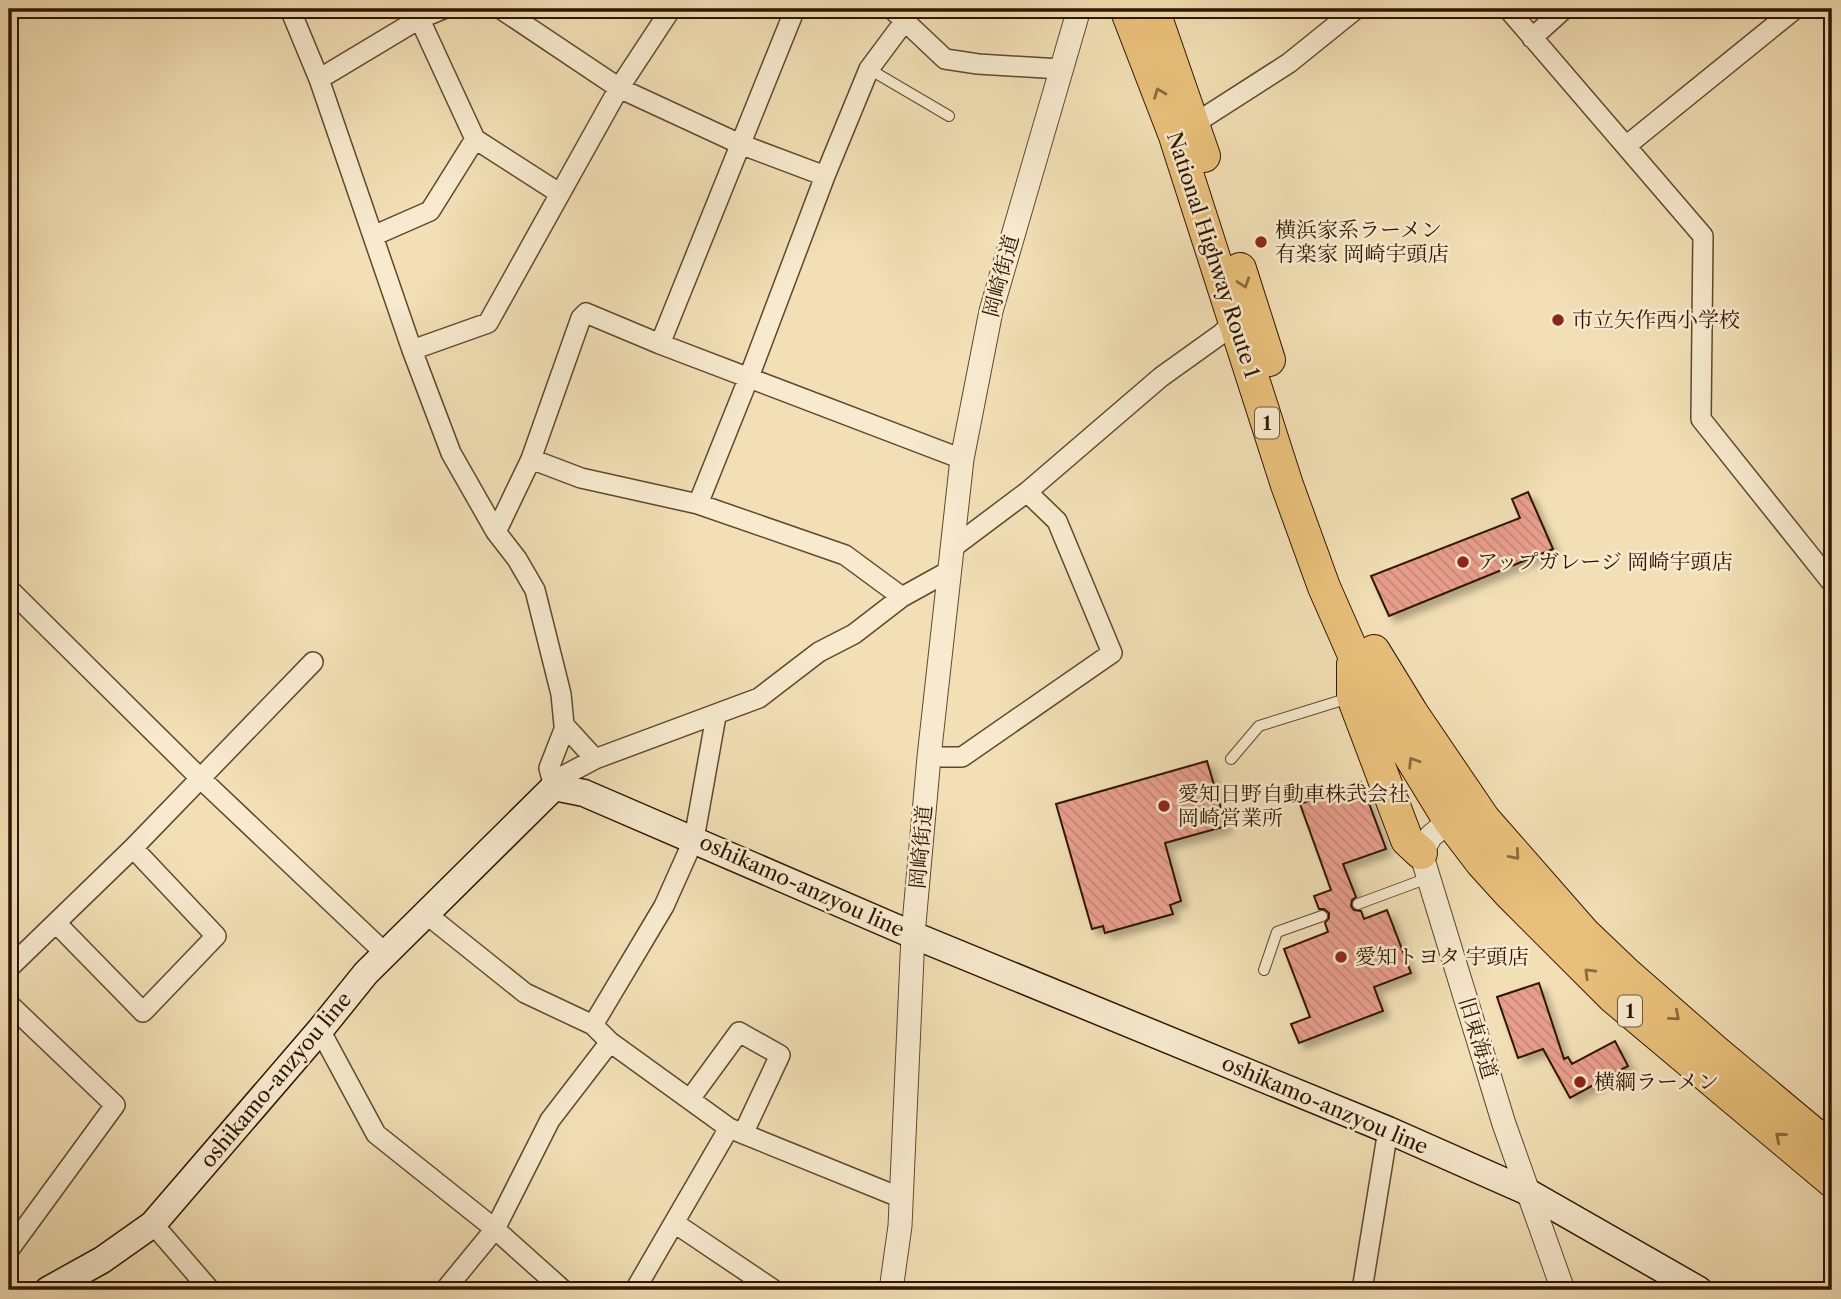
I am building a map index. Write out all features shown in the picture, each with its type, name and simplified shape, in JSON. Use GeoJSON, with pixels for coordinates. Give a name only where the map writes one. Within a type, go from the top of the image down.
{"type":"FeatureCollection","features":[{"type":"Feature","properties":{"kind":"highway","name":"National Highway Route 1"},"geometry":{"type":"LineString","coordinates":[[1126,9],[1175,135],[1314,562],[1353,653],[1394,730],[1461,811],[1517,857],[1601,950],[1715,1051],[1832,1149]]}},
{"type":"Feature","properties":{"kind":"highway","name":"National Highway Route 1"},"geometry":{"type":"LineString","coordinates":[[1153,9],[1194,124],[1323,530],[1366,637],[1412,713],[1461,811],[1481,862],[1613,997],[1832,1181]]}},
{"type":"Feature","properties":{"kind":"highway"},"geometry":{"type":"LineString","coordinates":[[1353,653],[1353,697],[1407,840],[1425,865]]}},
{"type":"Feature","properties":{"kind":"main road","name":"oshikamo-anzyou line"},"geometry":{"type":"LineString","coordinates":[[59,1288],[153,1224],[366,973],[554,787],[584,793],[913,935],[1388,1130],[1526,1191],[1699,1290]]}},
{"type":"Feature","properties":{"kind":"street"},"geometry":{"type":"LineString","coordinates":[[290,9],[319,79],[412,350],[451,453],[496,533],[517,559],[535,590],[561,694],[565,727],[549,768],[554,787]]}},
{"type":"Feature","properties":{"kind":"street"},"geometry":{"type":"LineString","coordinates":[[319,79],[417,14],[443,9]]}},
{"type":"Feature","properties":{"kind":"street"},"geometry":{"type":"LineString","coordinates":[[501,9],[619,88],[740,144],[825,176]]}},
{"type":"Feature","properties":{"kind":"street"},"geometry":{"type":"LineString","coordinates":[[412,350],[488,323],[619,88],[671,9]]}},
{"type":"Feature","properties":{"kind":"street"},"geometry":{"type":"LineString","coordinates":[[660,344],[796,9]]}},
{"type":"Feature","properties":{"kind":"street","name":"岡崎街道"},"geometry":{"type":"LineString","coordinates":[[891,1290],[900,1226],[899,1197],[913,935],[929,757],[962,459],[990,311],[1079,9]]}},
{"type":"Feature","properties":{"kind":"street"},"geometry":{"type":"LineString","coordinates":[[1194,124],[1289,63],[1355,9]]}},
{"type":"Feature","properties":{"kind":"street"},"geometry":{"type":"LineString","coordinates":[[1508,9],[1703,236],[1701,419],[1832,583]]}},
{"type":"Feature","properties":{"kind":"street"},"geometry":{"type":"LineString","coordinates":[[1532,38],[1563,9]]}},
{"type":"Feature","properties":{"kind":"street"},"geometry":{"type":"LineString","coordinates":[[1626,146],[1795,9]]}},
{"type":"Feature","properties":{"kind":"street"},"geometry":{"type":"LineString","coordinates":[[698,504],[825,176],[869,69],[897,12],[945,59],[978,64],[1060,69]]}},
{"type":"Feature","properties":{"kind":"street"},"geometry":{"type":"LineString","coordinates":[[417,14],[475,139],[559,193]]}},
{"type":"Feature","properties":{"kind":"street"},"geometry":{"type":"LineString","coordinates":[[373,236],[430,211],[475,139]]}},
{"type":"Feature","properties":{"kind":"street"},"geometry":{"type":"LineString","coordinates":[[496,533],[531,460],[581,318],[586,313],[660,344],[962,459]]}},
{"type":"Feature","properties":{"kind":"street"},"geometry":{"type":"LineString","coordinates":[[554,787],[563,776],[595,759],[759,698],[819,652],[854,634],[950,560],[1161,377],[1234,322]]}},
{"type":"Feature","properties":{"kind":"street"},"geometry":{"type":"LineString","coordinates":[[531,460],[582,478],[698,504],[845,555],[902,597]]}},
{"type":"Feature","properties":{"kind":"street"},"geometry":{"type":"LineString","coordinates":[[929,757],[962,757],[1112,653],[1057,522],[1027,492]]}},
{"type":"Feature","properties":{"kind":"street"},"geometry":{"type":"LineString","coordinates":[[9,589],[200,778],[386,954]]}},
{"type":"Feature","properties":{"kind":"street"},"geometry":{"type":"LineString","coordinates":[[9,968],[133,848],[313,662]]}},
{"type":"Feature","properties":{"kind":"street"},"geometry":{"type":"LineString","coordinates":[[593,1025],[664,906],[694,839],[716,716]]}},
{"type":"Feature","properties":{"kind":"street"},"geometry":{"type":"LineString","coordinates":[[565,727],[595,759]]}},
{"type":"Feature","properties":{"kind":"street"},"geometry":{"type":"LineString","coordinates":[[1425,865],[1431,836],[1461,811]]}},
{"type":"Feature","properties":{"kind":"street"},"geometry":{"type":"LineString","coordinates":[[56,923],[143,1012],[216,936],[133,848]]}},
{"type":"Feature","properties":{"kind":"street","name":"旧東海道"},"geometry":{"type":"LineString","coordinates":[[1425,865],[1526,1191],[1563,1290]]}},
{"type":"Feature","properties":{"kind":"street"},"geometry":{"type":"LineString","coordinates":[[425,913],[525,993],[593,1025],[610,1042],[736,1131],[899,1197]]}},
{"type":"Feature","properties":{"kind":"street"},"geometry":{"type":"LineString","coordinates":[[9,1004],[115,1105],[9,1250]]}},
{"type":"Feature","properties":{"kind":"street"},"geometry":{"type":"LineString","coordinates":[[320,1030],[376,1134],[495,1229],[563,1290]]}},
{"type":"Feature","properties":{"kind":"street"},"geometry":{"type":"LineString","coordinates":[[635,1290],[736,1131],[780,1055],[740,1032],[690,1099]]}},
{"type":"Feature","properties":{"kind":"street"},"geometry":{"type":"LineString","coordinates":[[445,1290],[495,1229],[550,1120],[610,1042]]}},
{"type":"Feature","properties":{"kind":"street"},"geometry":{"type":"LineString","coordinates":[[1362,1290],[1388,1130]]}},
{"type":"Feature","properties":{"kind":"street"},"geometry":{"type":"LineString","coordinates":[[153,1224],[209,1290]]}},
{"type":"Feature","properties":{"kind":"street"},"geometry":{"type":"LineString","coordinates":[[676,1224],[774,1290]]}},
{"type":"Feature","properties":{"kind":"lane"},"geometry":{"type":"LineString","coordinates":[[869,69],[949,116]]}},
{"type":"Feature","properties":{"kind":"lane"},"geometry":{"type":"LineString","coordinates":[[1231,759],[1259,726],[1353,697]]}},
{"type":"Feature","properties":{"kind":"lane"},"geometry":{"type":"LineString","coordinates":[[1358,904],[1425,865]]}},
{"type":"Feature","properties":{"kind":"lane"},"geometry":{"type":"LineString","coordinates":[[1264,971],[1277,932],[1322,916]]}},
{"type":"Feature","properties":{"kind":"building","name":"アップガレージ 岡崎宇頭店"},"geometry":{"type":"Polygon","coordinates":[[[1528,492],[1553,549],[1389,616],[1371,576],[1520,518],[1512,499],[1528,492]]]}},
{"type":"Feature","properties":{"kind":"building"},"geometry":{"type":"Polygon","coordinates":[[[1207,761],[1226,826],[1165,843],[1181,901],[1170,905],[1173,914],[1105,933],[1103,926],[1092,929],[1056,804],[1207,761]]]}},
{"type":"Feature","properties":{"kind":"building"},"geometry":{"type":"Polygon","coordinates":[[[1361,782],[1386,849],[1343,864],[1356,897],[1351,906],[1354,910],[1361,911],[1364,919],[1387,910],[1411,973],[1374,987],[1383,1011],[1299,1043],[1291,1024],[1310,1017],[1284,949],[1328,932],[1325,923],[1329,913],[1319,909],[1314,896],[1331,890],[1300,804],[1361,782]]]}},
{"type":"Feature","properties":{"kind":"building"},"geometry":{"type":"Polygon","coordinates":[[[1539,983],[1564,1059],[1568,1057],[1572,1064],[1615,1041],[1628,1066],[1570,1098],[1543,1049],[1518,1058],[1497,997],[1539,983]]]}},
{"type":"Feature","properties":{"kind":"place","name":"横浜家系ラーメン 有楽家 岡崎宇頭店"},"geometry":{"type":"Point","coordinates":[1261,242]}},
{"type":"Feature","properties":{"kind":"place","name":"市立矢作西小学校"},"geometry":{"type":"Point","coordinates":[1558,320]}},
{"type":"Feature","properties":{"kind":"place","name":"アップガレージ 岡崎宇頭店"},"geometry":{"type":"Point","coordinates":[1463,562]}},
{"type":"Feature","properties":{"kind":"place","name":"愛知日野自動車株式会社 岡崎営業所"},"geometry":{"type":"Point","coordinates":[1164,806]}},
{"type":"Feature","properties":{"kind":"place","name":"愛知トヨタ 宇頭店"},"geometry":{"type":"Point","coordinates":[1341,957]}},
{"type":"Feature","properties":{"kind":"place","name":"横綱ラーメン"},"geometry":{"type":"Point","coordinates":[1580,1082]}}]}
